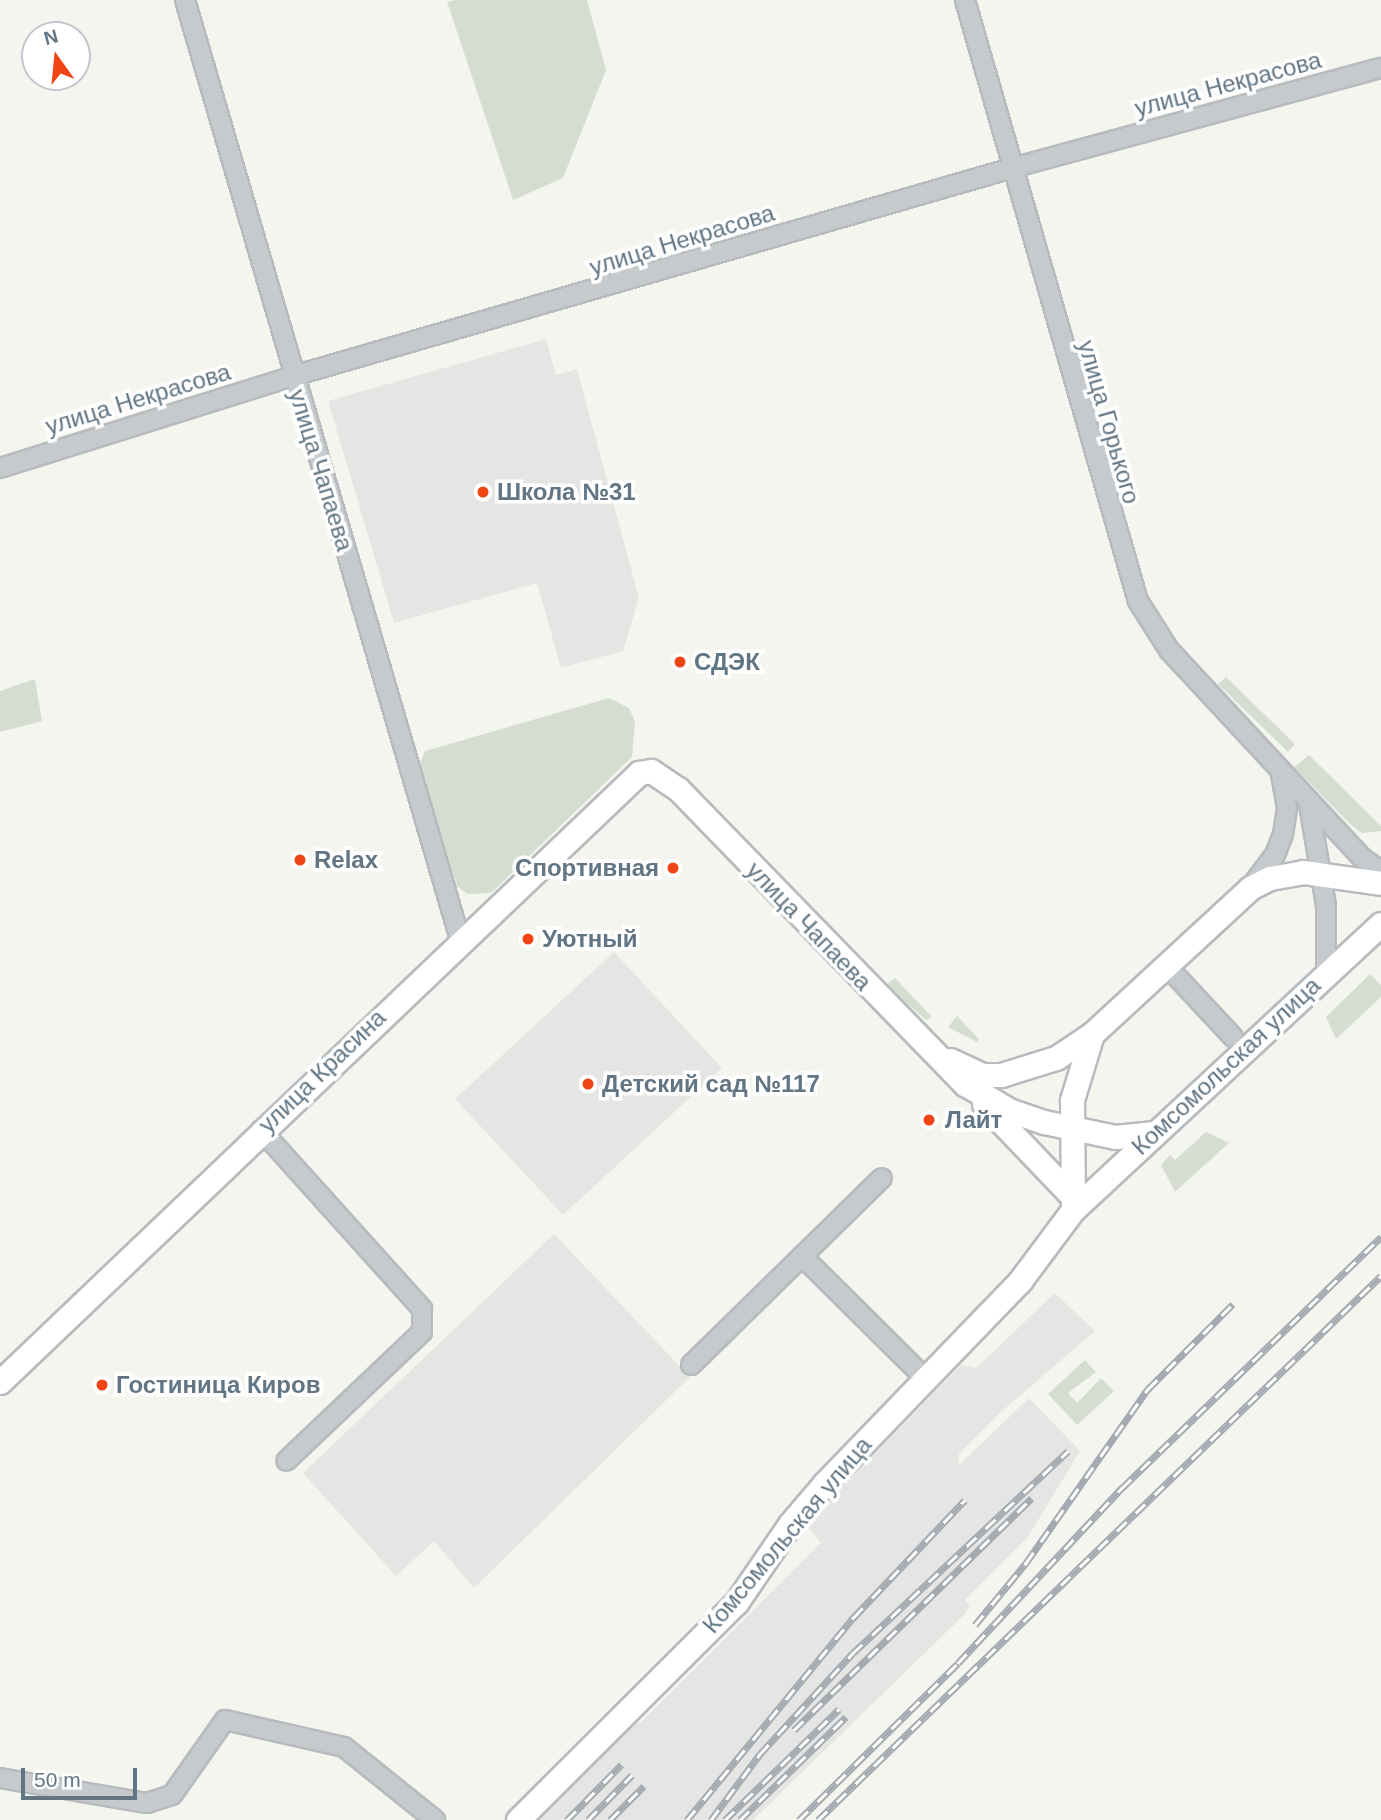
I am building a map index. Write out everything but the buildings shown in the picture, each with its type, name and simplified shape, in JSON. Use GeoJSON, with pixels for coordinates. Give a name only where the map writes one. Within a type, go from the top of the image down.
{"type":"FeatureCollection","features":[{"type":"Feature","properties":{"kind":"main road","name":"улица Красина"},"geometry":{"type":"LineString","coordinates":[[0,1382],[625,782],[651,771]]}},
{"type":"Feature","properties":{"kind":"main road","name":"улица Чапаева"},"geometry":{"type":"LineString","coordinates":[[651,771],[678,789],[928,1051],[965,1084],[1072,1202]]}},
{"type":"Feature","properties":{"kind":"main road"},"geometry":{"type":"LineString","coordinates":[[928,1051],[982,1075],[1001,1075],[1046,1063],[1093,1034],[1250,888],[1286,874],[1322,873],[1381,883]]}},
{"type":"Feature","properties":{"kind":"main road","name":"Комсомольская улица"},"geometry":{"type":"LineString","coordinates":[[518,1820],[736,1603],[790,1524],[925,1378],[1020,1281],[1072,1202],[1154,1133],[1381,924]]}},
{"type":"Feature","properties":{"kind":"main road"},"geometry":{"type":"LineString","coordinates":[[1072,1202],[1070,1129],[1074,1086],[1093,1034]]}},
{"type":"Feature","properties":{"kind":"main road","name":"улица Чапаева"},"geometry":{"type":"LineString","coordinates":[[965,1084],[1009,1110],[1070,1129],[1115,1137],[1154,1133]]}},
{"type":"Feature","properties":{"kind":"street","name":"улица Чапаева"},"geometry":{"type":"LineString","coordinates":[[185,0],[460,939]]}},
{"type":"Feature","properties":{"kind":"street","name":"улица Горького"},"geometry":{"type":"LineString","coordinates":[[965,0],[1132,589],[1169,650],[1308,802],[1362,858],[1381,871]]}},
{"type":"Feature","properties":{"kind":"street","name":"улица Некрасова"},"geometry":{"type":"LineString","coordinates":[[0,468],[293,376],[1012,168],[1381,68]]}},
{"type":"Feature","properties":{"kind":"street"},"geometry":{"type":"LineString","coordinates":[[1250,888],[1275,855],[1283,834],[1286,795],[1280,772]]}},
{"type":"Feature","properties":{"kind":"street"},"geometry":{"type":"LineString","coordinates":[[1308,802],[1322,873],[1328,927],[1326,974]]}},
{"type":"Feature","properties":{"kind":"street"},"geometry":{"type":"LineString","coordinates":[[1177,977],[1233,1037]]}},
{"type":"Feature","properties":{"kind":"street"},"geometry":{"type":"LineString","coordinates":[[261,1130],[422,1309],[422,1332],[286,1461]]}},
{"type":"Feature","properties":{"kind":"street"},"geometry":{"type":"LineString","coordinates":[[691,1365],[882,1178]]}},
{"type":"Feature","properties":{"kind":"street"},"geometry":{"type":"LineString","coordinates":[[802,1256],[925,1378]]}},
{"type":"Feature","properties":{"kind":"street"},"geometry":{"type":"LineString","coordinates":[[0,1778],[147,1803],[172,1795],[225,1720],[344,1747],[435,1820]]}},
{"type":"Feature","properties":{"kind":"shaded area"},"geometry":{"type":"Polygon","coordinates":[[[587,0],[606,70],[563,178],[513,200],[447,2],[587,0]]]}},
{"type":"Feature","properties":{"kind":"shaded area","name":"Школа №31"},"geometry":{"type":"Polygon","coordinates":[[[546,339],[556,375],[577,369],[639,598],[623,651],[561,668],[537,583],[394,623],[328,401],[546,339]]]}},
{"type":"Feature","properties":{"kind":"shaded area"},"geometry":{"type":"Polygon","coordinates":[[[1226,677],[1295,744],[1288,752],[1218,684],[1226,677]]]}},
{"type":"Feature","properties":{"kind":"shaded area"},"geometry":{"type":"Polygon","coordinates":[[[35,679],[42,721],[0,732],[0,691],[35,679]]]}},
{"type":"Feature","properties":{"kind":"shaded area"},"geometry":{"type":"Polygon","coordinates":[[[609,698],[629,708],[635,722],[632,757],[491,893],[467,894],[457,886],[418,769],[425,751],[609,698]]]}},
{"type":"Feature","properties":{"kind":"shaded area"},"geometry":{"type":"Polygon","coordinates":[[[1309,755],[1381,826],[1381,831],[1362,833],[1351,825],[1294,767],[1309,755]]]}},
{"type":"Feature","properties":{"kind":"shaded area","name":"Детский сад №117"},"geometry":{"type":"Polygon","coordinates":[[[614,952],[722,1068],[563,1215],[455,1099],[614,952]]]}},
{"type":"Feature","properties":{"kind":"shaded area"},"geometry":{"type":"Polygon","coordinates":[[[1370,974],[1381,985],[1381,997],[1336,1039],[1326,1017],[1370,974]]]}},
{"type":"Feature","properties":{"kind":"shaded area"},"geometry":{"type":"Polygon","coordinates":[[[895,978],[932,1017],[926,1020],[886,985],[895,978]]]}},
{"type":"Feature","properties":{"kind":"shaded area"},"geometry":{"type":"Polygon","coordinates":[[[957,1016],[979,1039],[977,1042],[948,1027],[957,1016]]]}},
{"type":"Feature","properties":{"kind":"shaded area"},"geometry":{"type":"Polygon","coordinates":[[[1206,1132],[1229,1143],[1175,1192],[1161,1165],[1170,1155],[1175,1160],[1206,1132]]]}},
{"type":"Feature","properties":{"kind":"shaded area"},"geometry":{"type":"Polygon","coordinates":[[[554,1234],[690,1377],[474,1588],[434,1541],[396,1576],[303,1473],[554,1234]]]}},
{"type":"Feature","properties":{"kind":"shaded area"},"geometry":{"type":"Polygon","coordinates":[[[1055,1293],[1095,1331],[1002,1411],[959,1454],[958,1466],[1029,1398],[1080,1451],[1028,1537],[965,1600],[970,1605],[964,1615],[753,1820],[534,1820],[632,1723],[640,1723],[821,1543],[806,1525],[961,1365],[976,1368],[1055,1293]]]}},
{"type":"Feature","properties":{"kind":"shaded area"},"geometry":{"type":"Polygon","coordinates":[[[1085,1360],[1096,1372],[1068,1393],[1077,1403],[1101,1378],[1114,1391],[1077,1425],[1048,1394],[1085,1360]]]}},
{"type":"Feature","properties":{"kind":"railway"},"geometry":{"type":"LineString","coordinates":[[799,1820],[958,1663],[1122,1488],[1381,1237]]}},
{"type":"Feature","properties":{"kind":"railway"},"geometry":{"type":"LineString","coordinates":[[818,1820],[1381,1276]]}},
{"type":"Feature","properties":{"kind":"railway"},"geometry":{"type":"LineString","coordinates":[[975,1625],[1026,1563],[1148,1389],[1233,1304]]}},
{"type":"Feature","properties":{"kind":"railway"},"geometry":{"type":"LineString","coordinates":[[711,1820],[760,1754],[853,1653],[1068,1451]]}},
{"type":"Feature","properties":{"kind":"railway"},"geometry":{"type":"LineString","coordinates":[[794,1730],[1032,1498]]}},
{"type":"Feature","properties":{"kind":"railway"},"geometry":{"type":"LineString","coordinates":[[687,1820],[854,1617],[965,1500]]}},
{"type":"Feature","properties":{"kind":"railway"},"geometry":{"type":"LineString","coordinates":[[725,1820],[839,1709]]}},
{"type":"Feature","properties":{"kind":"railway"},"geometry":{"type":"LineString","coordinates":[[740,1820],[846,1717]]}},
{"type":"Feature","properties":{"kind":"railway"},"geometry":{"type":"LineString","coordinates":[[567,1820],[622,1764]]}},
{"type":"Feature","properties":{"kind":"railway"},"geometry":{"type":"LineString","coordinates":[[588,1820],[632,1775]]}},
{"type":"Feature","properties":{"kind":"railway"},"geometry":{"type":"LineString","coordinates":[[610,1820],[644,1786]]}},
{"type":"Feature","properties":{"kind":"place","name":"Школа №31"},"geometry":{"type":"Point","coordinates":[483,492]}},
{"type":"Feature","properties":{"kind":"place","name":"СДЭК"},"geometry":{"type":"Point","coordinates":[680,662]}},
{"type":"Feature","properties":{"kind":"place","name":"Relax"},"geometry":{"type":"Point","coordinates":[300,860]}},
{"type":"Feature","properties":{"kind":"place","name":"Спортивная"},"geometry":{"type":"Point","coordinates":[673,868]}},
{"type":"Feature","properties":{"kind":"place","name":"Уютный"},"geometry":{"type":"Point","coordinates":[528,939]}},
{"type":"Feature","properties":{"kind":"place","name":"Детский сад №117"},"geometry":{"type":"Point","coordinates":[588,1084]}},
{"type":"Feature","properties":{"kind":"place","name":"Лайт"},"geometry":{"type":"Point","coordinates":[929,1120]}},
{"type":"Feature","properties":{"kind":"place","name":"Гостиница Киров"},"geometry":{"type":"Point","coordinates":[102,1385]}}]}
